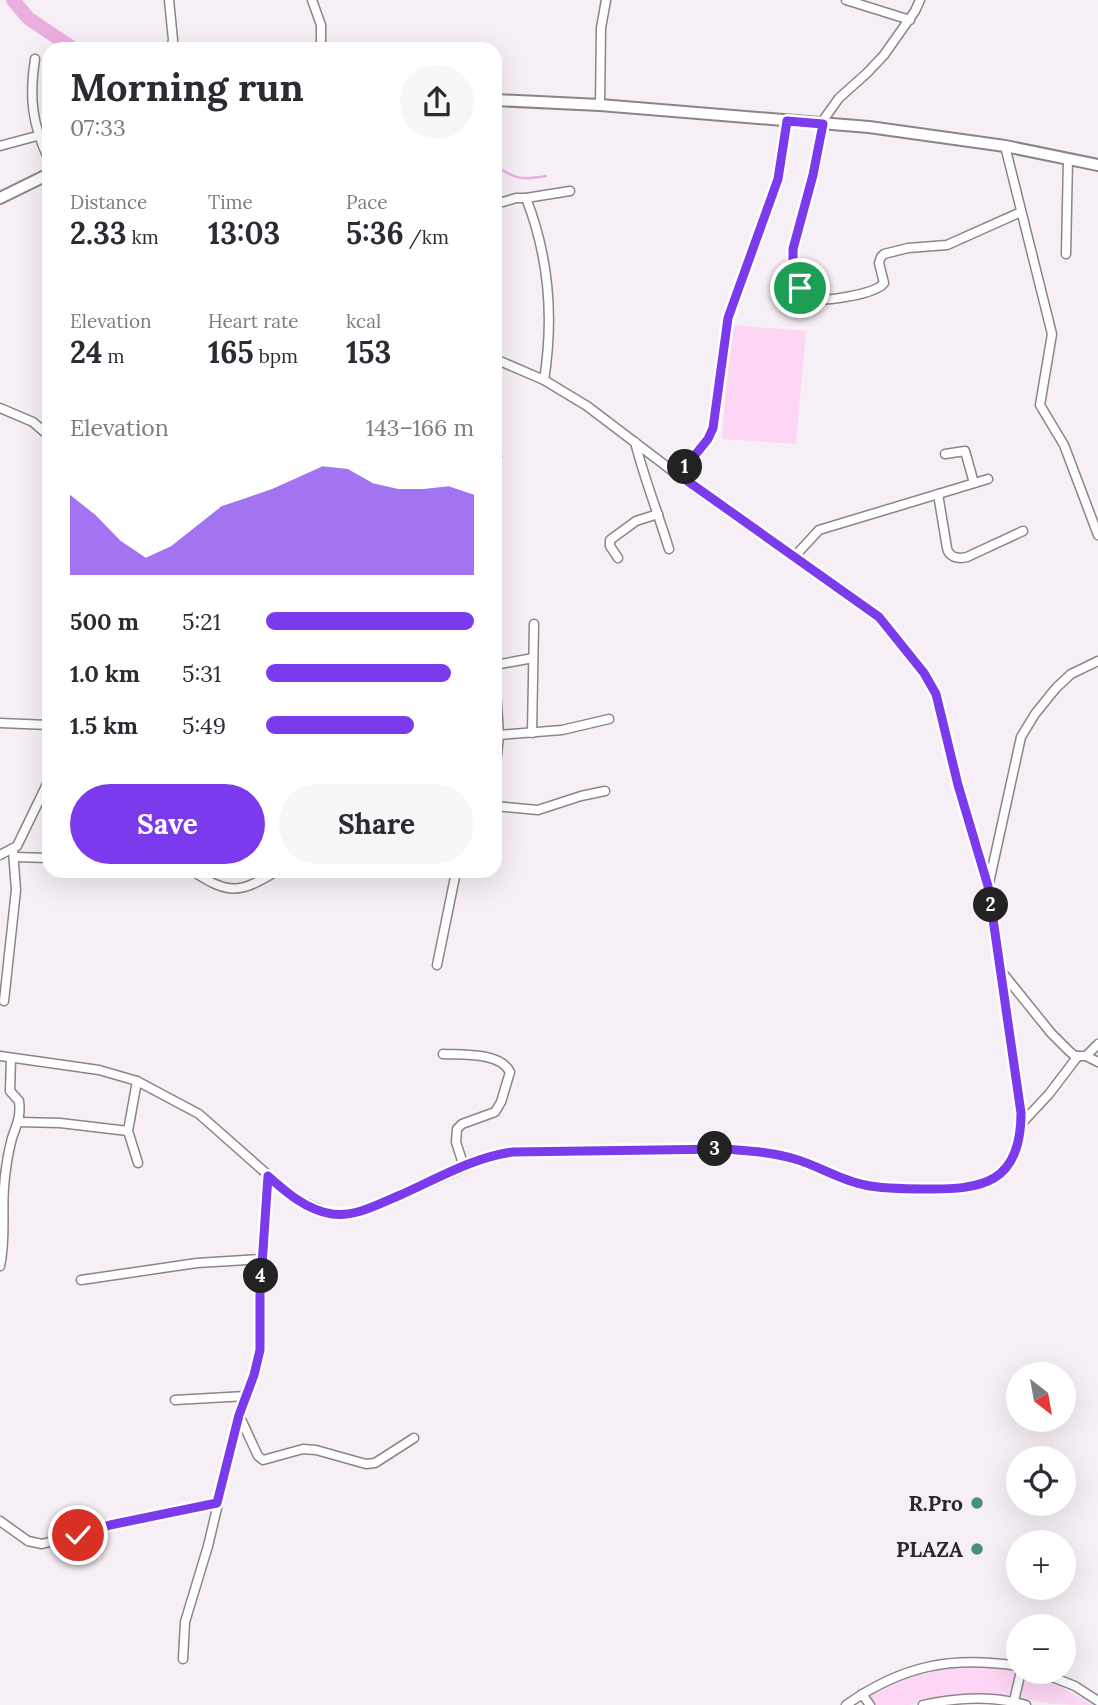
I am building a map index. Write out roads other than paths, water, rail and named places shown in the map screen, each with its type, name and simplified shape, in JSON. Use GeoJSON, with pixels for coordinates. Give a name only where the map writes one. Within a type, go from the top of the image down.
{"type":"FeatureCollection","features":[{"type":"Feature","properties":{"kind":"street"},"geometry":{"type":"LineString","coordinates":[[169,0],[173,42]]}},
{"type":"Feature","properties":{"kind":"street"},"geometry":{"type":"LineString","coordinates":[[312,0],[321,25],[321,42]]}},
{"type":"Feature","properties":{"kind":"street"},"geometry":{"type":"LineString","coordinates":[[600,105],[601,29],[606,0]]}},
{"type":"Feature","properties":{"kind":"street"},"geometry":{"type":"LineString","coordinates":[[846,0],[910,20]]}},
{"type":"Feature","properties":{"kind":"street"},"geometry":{"type":"LineString","coordinates":[[920,0],[910,20],[867,73],[839,97],[823,124],[792,255],[800,288],[807,299],[823,300],[876,290],[885,281],[879,263],[884,254],[908,248],[947,246],[1021,212]]}},
{"type":"Feature","properties":{"kind":"street"},"geometry":{"type":"LineString","coordinates":[[36,59],[32,98],[37,136],[42,146]]}},
{"type":"Feature","properties":{"kind":"street"},"geometry":{"type":"LineString","coordinates":[[502,100],[600,105],[926,134],[1005,146],[1098,165]]}},
{"type":"Feature","properties":{"kind":"street"},"geometry":{"type":"LineString","coordinates":[[679,475],[708,439],[713,428],[728,318],[778,179],[787,121]]}},
{"type":"Feature","properties":{"kind":"street"},"geometry":{"type":"LineString","coordinates":[[0,146],[37,136]]}},
{"type":"Feature","properties":{"kind":"street"},"geometry":{"type":"LineString","coordinates":[[1005,146],[1052,334],[1040,405],[1065,448],[1098,535]]}},
{"type":"Feature","properties":{"kind":"street"},"geometry":{"type":"LineString","coordinates":[[1066,254],[1068,159]]}},
{"type":"Feature","properties":{"kind":"street"},"geometry":{"type":"LineString","coordinates":[[0,198],[42,177]]}},
{"type":"Feature","properties":{"kind":"street"},"geometry":{"type":"LineString","coordinates":[[502,202],[570,191]]}},
{"type":"Feature","properties":{"kind":"street"},"geometry":{"type":"LineString","coordinates":[[526,198],[546,265],[549,344],[544,380]]}},
{"type":"Feature","properties":{"kind":"street"},"geometry":{"type":"LineString","coordinates":[[0,1056],[99,1070],[137,1081],[199,1114],[294,1198],[330,1214],[347,1215],[375,1207],[464,1167],[513,1152],[725,1149],[776,1154],[864,1185],[905,1189],[965,1188],[982,1185],[1001,1173],[1015,1151],[1021,1124],[1014,1055],[988,886],[958,785],[936,694],[930,683],[879,617],[587,406],[544,380],[502,362]]}},
{"type":"Feature","properties":{"kind":"street"},"geometry":{"type":"LineString","coordinates":[[0,408],[19,414],[42,430]]}},
{"type":"Feature","properties":{"kind":"street"},"geometry":{"type":"LineString","coordinates":[[635,441],[644,479],[669,549]]}},
{"type":"Feature","properties":{"kind":"street"},"geometry":{"type":"LineString","coordinates":[[945,454],[965,451],[974,484]]}},
{"type":"Feature","properties":{"kind":"street"},"geometry":{"type":"LineString","coordinates":[[794,557],[819,530],[988,480]]}},
{"type":"Feature","properties":{"kind":"street"},"geometry":{"type":"LineString","coordinates":[[938,494],[947,551],[951,555],[958,558],[967,557],[1023,531]]}},
{"type":"Feature","properties":{"kind":"street"},"geometry":{"type":"LineString","coordinates":[[618,558],[610,548],[610,540],[636,521],[658,514]]}},
{"type":"Feature","properties":{"kind":"street"},"geometry":{"type":"LineString","coordinates":[[532,733],[534,624]]}},
{"type":"Feature","properties":{"kind":"street"},"geometry":{"type":"LineString","coordinates":[[502,664],[533,658]]}},
{"type":"Feature","properties":{"kind":"street"},"geometry":{"type":"LineString","coordinates":[[988,886],[1021,737],[1056,688],[1071,674],[1098,661]]}},
{"type":"Feature","properties":{"kind":"street"},"geometry":{"type":"LineString","coordinates":[[502,736],[562,730],[609,719]]}},
{"type":"Feature","properties":{"kind":"street"},"geometry":{"type":"LineString","coordinates":[[0,723],[42,725]]}},
{"type":"Feature","properties":{"kind":"street"},"geometry":{"type":"LineString","coordinates":[[502,807],[538,810],[605,791]]}},
{"type":"Feature","properties":{"kind":"street"},"geometry":{"type":"LineString","coordinates":[[4,1001],[15,917],[13,854],[42,796]]}},
{"type":"Feature","properties":{"kind":"street"},"geometry":{"type":"LineString","coordinates":[[0,855],[42,857]]}},
{"type":"Feature","properties":{"kind":"street"},"geometry":{"type":"LineString","coordinates":[[204,878],[226,889],[240,889],[265,878]]}},
{"type":"Feature","properties":{"kind":"street"},"geometry":{"type":"LineString","coordinates":[[436,965],[455,878]]}},
{"type":"Feature","properties":{"kind":"street"},"geometry":{"type":"LineString","coordinates":[[1001,971],[1069,1051],[1098,1062]]}},
{"type":"Feature","properties":{"kind":"street"},"geometry":{"type":"LineString","coordinates":[[1021,1124],[1082,1056],[1098,1044]]}},
{"type":"Feature","properties":{"kind":"street"},"geometry":{"type":"LineString","coordinates":[[443,1054],[489,1058],[504,1064],[510,1072],[501,1102],[495,1112],[463,1124],[457,1129],[457,1142],[464,1167]]}},
{"type":"Feature","properties":{"kind":"street"},"geometry":{"type":"LineString","coordinates":[[0,1266],[3,1252],[4,1188],[12,1138],[19,1122],[19,1101],[10,1091],[11,1058]]}},
{"type":"Feature","properties":{"kind":"street"},"geometry":{"type":"LineString","coordinates":[[137,1081],[128,1131],[138,1163]]}},
{"type":"Feature","properties":{"kind":"street"},"geometry":{"type":"LineString","coordinates":[[19,1122],[128,1131]]}},
{"type":"Feature","properties":{"kind":"street"},"geometry":{"type":"LineString","coordinates":[[183,1659],[185,1622],[208,1546],[239,1415],[254,1375],[261,1343],[260,1295],[268,1176]]}},
{"type":"Feature","properties":{"kind":"street"},"geometry":{"type":"LineString","coordinates":[[81,1280],[197,1263],[262,1259]]}},
{"type":"Feature","properties":{"kind":"street"},"geometry":{"type":"LineString","coordinates":[[175,1400],[246,1396]]}},
{"type":"Feature","properties":{"kind":"street"},"geometry":{"type":"LineString","coordinates":[[239,1415],[258,1456],[263,1460],[303,1449],[366,1464],[385,1458],[414,1438]]}},
{"type":"Feature","properties":{"kind":"street"},"geometry":{"type":"LineString","coordinates":[[0,1521],[29,1541],[42,1544],[110,1525],[217,1503]]}},
{"type":"Feature","properties":{"kind":"street"},"geometry":{"type":"LineString","coordinates":[[846,1705],[892,1678],[944,1662],[1006,1664]]}},
{"type":"Feature","properties":{"kind":"street"},"geometry":{"type":"LineString","coordinates":[[1014,1701],[1018,1684]]}},
{"type":"Feature","properties":{"kind":"street"},"geometry":{"type":"LineString","coordinates":[[1069,1684],[1098,1701]]}},
{"type":"Feature","properties":{"kind":"street"},"geometry":{"type":"LineString","coordinates":[[862,1694],[870,1705]]}},
{"type":"Feature","properties":{"kind":"street"},"geometry":{"type":"LineString","coordinates":[[923,1705],[946,1699],[972,1697],[1014,1701],[1026,1705]]}},
{"type":"Feature","properties":{"kind":"waterway"},"geometry":{"type":"LineString","coordinates":[[13,0],[28,18],[64,42]]}},
{"type":"Feature","properties":{"kind":"waterway"},"geometry":{"type":"LineString","coordinates":[[502,170],[519,178],[546,176]]}},
{"type":"Feature","properties":{"kind":"place","name":"R.Pro"},"geometry":{"type":"Point","coordinates":[977,1503]}},
{"type":"Feature","properties":{"kind":"place","name":"PLAZA"},"geometry":{"type":"Point","coordinates":[977,1549]}}]}
